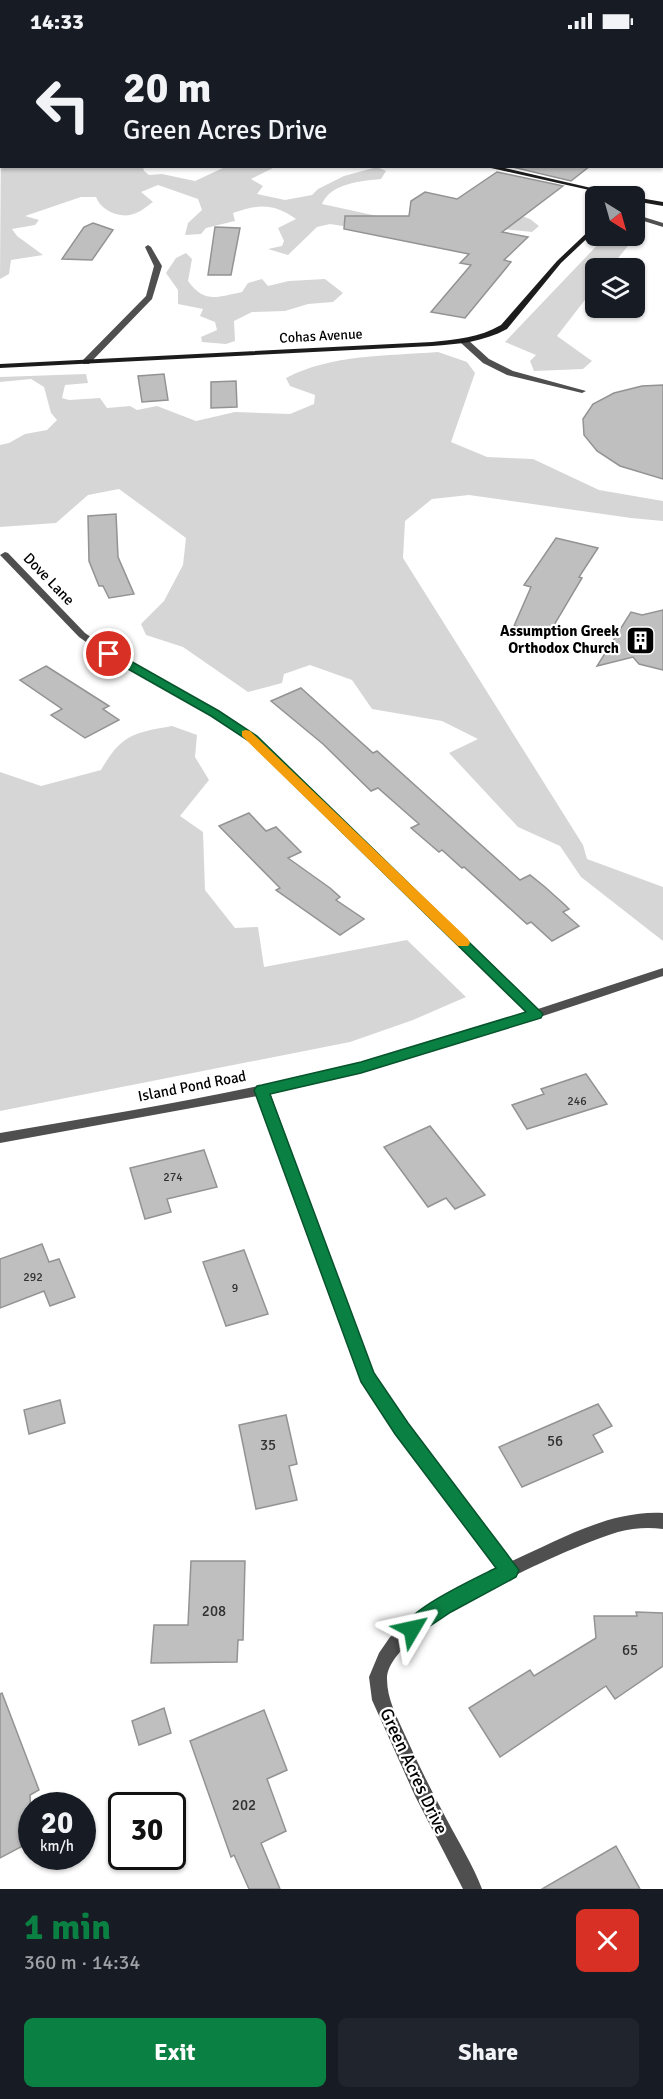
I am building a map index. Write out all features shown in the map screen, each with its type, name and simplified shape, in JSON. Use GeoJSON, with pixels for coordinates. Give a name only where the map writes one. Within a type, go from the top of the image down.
{"type":"FeatureCollection","features":[{"type":"Feature","properties":{"kind":"street"},"geometry":{"type":"LineString","coordinates":[[494,168],[585,188]]}},
{"type":"Feature","properties":{"kind":"street"},"geometry":{"type":"LineString","coordinates":[[645,201],[663,204]]}},
{"type":"Feature","properties":{"kind":"street"},"geometry":{"type":"LineString","coordinates":[[645,219],[663,225]]}},
{"type":"Feature","properties":{"kind":"street","name":"Cohas Avenue"},"geometry":{"type":"LineString","coordinates":[[0,366],[465,341],[492,334],[504,327],[560,262],[585,237]]}},
{"type":"Feature","properties":{"kind":"street"},"geometry":{"type":"LineString","coordinates":[[86,362],[149,297],[158,266],[148,247]]}},
{"type":"Feature","properties":{"kind":"street"},"geometry":{"type":"LineString","coordinates":[[465,341],[486,361],[510,373],[582,391]]}},
{"type":"Feature","properties":{"kind":"street","name":"Dove Lane"},"geometry":{"type":"LineString","coordinates":[[5,555],[82,635],[109,654],[215,713],[253,738],[536,1014]]}},
{"type":"Feature","properties":{"kind":"street","name":"Island Pond Road"},"geometry":{"type":"LineString","coordinates":[[0,1138],[262,1090],[361,1067],[536,1014],[663,972]]}},
{"type":"Feature","properties":{"kind":"street"},"geometry":{"type":"LineString","coordinates":[[262,1090],[367,1377],[401,1429],[509,1570]]}},
{"type":"Feature","properties":{"kind":"street","name":"Green Acres Drive"},"geometry":{"type":"LineString","coordinates":[[473,1889],[421,1790],[381,1700],[378,1677],[385,1659],[396,1643],[444,1605],[509,1570],[592,1533],[621,1524],[649,1520],[663,1521]]}},
{"type":"Feature","properties":{"kind":"shaded area"},"geometry":{"type":"Polygon","coordinates":[[[1,168],[143,168],[149,175],[162,174],[195,181],[223,168],[273,168],[251,179],[263,186],[257,194],[285,200],[312,195],[318,189],[344,176],[379,168],[386,171],[381,179],[339,187],[326,197],[322,204],[391,219],[519,215],[539,226],[532,232],[452,224],[368,230],[330,224],[317,227],[288,255],[268,249],[282,246],[284,241],[278,228],[296,219],[288,214],[273,208],[250,208],[233,213],[235,221],[206,228],[201,234],[185,235],[188,223],[202,210],[198,199],[158,185],[141,192],[153,202],[130,215],[119,215],[107,210],[96,197],[81,197],[25,216],[39,220],[35,225],[12,229],[17,236],[43,255],[11,260],[9,274],[0,279],[1,168]]]}},
{"type":"Feature","properties":{"kind":"shaded area"},"geometry":{"type":"Polygon","coordinates":[[[596,246],[628,246],[618,258],[585,258],[596,246]]]}},
{"type":"Feature","properties":{"kind":"shaded area"},"geometry":{"type":"Polygon","coordinates":[[[186,253],[192,259],[188,281],[206,296],[218,297],[242,292],[248,283],[262,279],[268,286],[289,281],[325,279],[343,293],[333,302],[308,304],[285,311],[252,312],[234,321],[235,341],[226,344],[202,342],[201,337],[217,330],[215,322],[200,316],[203,309],[178,304],[178,290],[166,273],[176,258],[186,253]]]}},
{"type":"Feature","properties":{"kind":"shaded area"},"geometry":{"type":"Polygon","coordinates":[[[585,258],[585,300],[557,336],[592,361],[583,369],[534,371],[530,361],[536,355],[505,342],[585,258]]]}},
{"type":"Feature","properties":{"kind":"shaded area"},"geometry":{"type":"Polygon","coordinates":[[[438,352],[467,362],[475,373],[451,442],[487,457],[533,459],[599,490],[663,501],[663,521],[469,495],[432,499],[405,521],[403,558],[583,845],[587,859],[663,887],[663,941],[581,877],[560,846],[518,827],[449,753],[478,739],[442,721],[372,709],[352,680],[310,665],[284,674],[282,683],[248,692],[183,647],[146,635],[141,624],[164,601],[183,565],[186,538],[119,489],[88,495],[56,523],[0,527],[0,445],[25,434],[47,430],[57,420],[51,413],[44,387],[31,379],[0,382],[0,377],[86,374],[88,383],[65,385],[62,398],[69,400],[100,398],[107,408],[130,406],[137,410],[157,406],[196,421],[235,412],[290,414],[314,404],[315,395],[290,386],[286,378],[322,364],[360,358],[438,352]]]}},
{"type":"Feature","properties":{"kind":"shaded area"},"geometry":{"type":"Polygon","coordinates":[[[172,726],[197,735],[195,757],[209,780],[180,816],[203,832],[205,890],[235,928],[258,927],[264,967],[407,940],[466,997],[413,1020],[350,1042],[0,1111],[0,772],[41,786],[101,770],[115,749],[130,737],[172,726]]]}},
{"type":"Feature","properties":{"kind":"building"},"geometry":{"type":"Polygon","coordinates":[[[516,168],[587,168],[571,181],[516,168]]]}},
{"type":"Feature","properties":{"kind":"building"},"geometry":{"type":"Polygon","coordinates":[[[497,172],[563,186],[502,232],[528,237],[504,260],[511,262],[465,318],[431,312],[471,265],[460,263],[469,254],[344,229],[345,216],[409,216],[411,201],[425,192],[457,199],[497,172]]]}},
{"type":"Feature","properties":{"kind":"building"},"geometry":{"type":"Polygon","coordinates":[[[93,223],[113,230],[92,260],[62,259],[84,227],[93,223]]]}},
{"type":"Feature","properties":{"kind":"building"},"geometry":{"type":"Polygon","coordinates":[[[215,227],[240,228],[231,275],[208,275],[215,227]]]}},
{"type":"Feature","properties":{"kind":"building"},"geometry":{"type":"Polygon","coordinates":[[[164,374],[168,400],[142,402],[138,376],[164,374]]]}},
{"type":"Feature","properties":{"kind":"building"},"geometry":{"type":"Polygon","coordinates":[[[236,381],[237,407],[211,408],[211,382],[236,381]]]}},
{"type":"Feature","properties":{"kind":"building"},"geometry":{"type":"Polygon","coordinates":[[[663,385],[663,479],[620,466],[597,451],[584,435],[583,419],[593,404],[614,393],[642,386],[663,385]]]}},
{"type":"Feature","properties":{"kind":"building"},"geometry":{"type":"Polygon","coordinates":[[[116,514],[118,557],[134,594],[109,598],[103,586],[99,586],[89,561],[88,516],[116,514]]]}},
{"type":"Feature","properties":{"kind":"building"},"geometry":{"type":"Polygon","coordinates":[[[556,538],[598,548],[579,577],[582,578],[550,632],[514,626],[531,587],[524,585],[556,538]]]}},
{"type":"Feature","properties":{"kind":"building","name":"Assumption Greek Orthodox Church"},"geometry":{"type":"Polygon","coordinates":[[[663,610],[663,670],[639,664],[633,657],[597,666],[631,612],[642,615],[663,610]]]}},
{"type":"Feature","properties":{"kind":"building"},"geometry":{"type":"Polygon","coordinates":[[[46,666],[109,706],[103,709],[119,720],[85,738],[51,715],[62,709],[20,680],[46,666]]]}},
{"type":"Feature","properties":{"kind":"building"},"geometry":{"type":"Polygon","coordinates":[[[301,688],[373,753],[377,751],[520,880],[530,875],[545,887],[569,909],[563,912],[579,926],[552,941],[531,922],[527,924],[464,867],[462,868],[442,850],[439,852],[411,828],[419,824],[378,788],[371,791],[323,744],[271,701],[301,688]]]}},
{"type":"Feature","properties":{"kind":"building"},"geometry":{"type":"Polygon","coordinates":[[[249,813],[266,831],[276,827],[301,852],[288,858],[330,888],[340,897],[336,900],[364,919],[340,935],[276,890],[280,888],[219,826],[249,813]]]}},
{"type":"Feature","properties":{"kind":"building"},"geometry":{"type":"Polygon","coordinates":[[[586,1074],[607,1104],[527,1129],[512,1105],[544,1094],[541,1089],[586,1074]]]}},
{"type":"Feature","properties":{"kind":"building"},"geometry":{"type":"Polygon","coordinates":[[[430,1126],[485,1195],[455,1209],[446,1198],[428,1207],[384,1147],[430,1126]]]}},
{"type":"Feature","properties":{"kind":"building"},"geometry":{"type":"Polygon","coordinates":[[[204,1150],[217,1187],[167,1199],[171,1212],[145,1219],[130,1168],[204,1150]]]}},
{"type":"Feature","properties":{"kind":"building"},"geometry":{"type":"Polygon","coordinates":[[[42,1244],[49,1262],[59,1259],[75,1297],[50,1306],[44,1291],[0,1308],[0,1259],[42,1244]]]}},
{"type":"Feature","properties":{"kind":"building"},"geometry":{"type":"Polygon","coordinates":[[[244,1250],[268,1314],[226,1326],[203,1262],[244,1250]]]}},
{"type":"Feature","properties":{"kind":"building"},"geometry":{"type":"Polygon","coordinates":[[[60,1400],[65,1423],[29,1434],[24,1410],[60,1400]]]}},
{"type":"Feature","properties":{"kind":"building"},"geometry":{"type":"Polygon","coordinates":[[[598,1404],[612,1426],[593,1435],[603,1452],[522,1487],[499,1447],[598,1404]]]}},
{"type":"Feature","properties":{"kind":"building"},"geometry":{"type":"Polygon","coordinates":[[[286,1415],[297,1464],[289,1466],[297,1500],[256,1509],[239,1425],[286,1415]]]}},
{"type":"Feature","properties":{"kind":"building"},"geometry":{"type":"Polygon","coordinates":[[[191,1561],[245,1561],[243,1640],[238,1640],[237,1662],[151,1663],[154,1625],[188,1625],[191,1561]]]}},
{"type":"Feature","properties":{"kind":"building"},"geometry":{"type":"Polygon","coordinates":[[[636,1612],[663,1613],[663,1666],[615,1699],[606,1686],[500,1757],[469,1708],[530,1670],[534,1676],[596,1638],[594,1616],[637,1616],[636,1612]]]}},
{"type":"Feature","properties":{"kind":"building"},"geometry":{"type":"Polygon","coordinates":[[[2,1693],[39,1790],[18,1792],[18,1848],[0,1858],[0,1694],[2,1693]]]}},
{"type":"Feature","properties":{"kind":"building"},"geometry":{"type":"Polygon","coordinates":[[[164,1708],[171,1733],[139,1745],[132,1721],[164,1708]]]}},
{"type":"Feature","properties":{"kind":"building"},"geometry":{"type":"Polygon","coordinates":[[[264,1710],[287,1770],[267,1779],[286,1831],[261,1843],[280,1889],[249,1889],[234,1855],[231,1857],[190,1741],[264,1710]]]}},
{"type":"Feature","properties":{"kind":"building"},"geometry":{"type":"Polygon","coordinates":[[[616,1846],[640,1889],[542,1889],[616,1846]]]}},
{"type":"Feature","properties":{"kind":"slow traffic"},"geometry":{"type":"LineString","coordinates":[[246,734],[253,738],[463,943]]}},
{"type":"Feature","properties":{"kind":"place","name":"Assumption Greek Orthodox Church"},"geometry":{"type":"Point","coordinates":[640,640]}},
{"type":"Feature","properties":{"kind":"route"},"geometry":{"type":"LineString","coordinates":[[109,654],[215,713],[253,738],[536,1014],[361,1067],[262,1090],[357,1355],[367,1377],[401,1429],[509,1570],[444,1605],[412,1629]]}}]}
